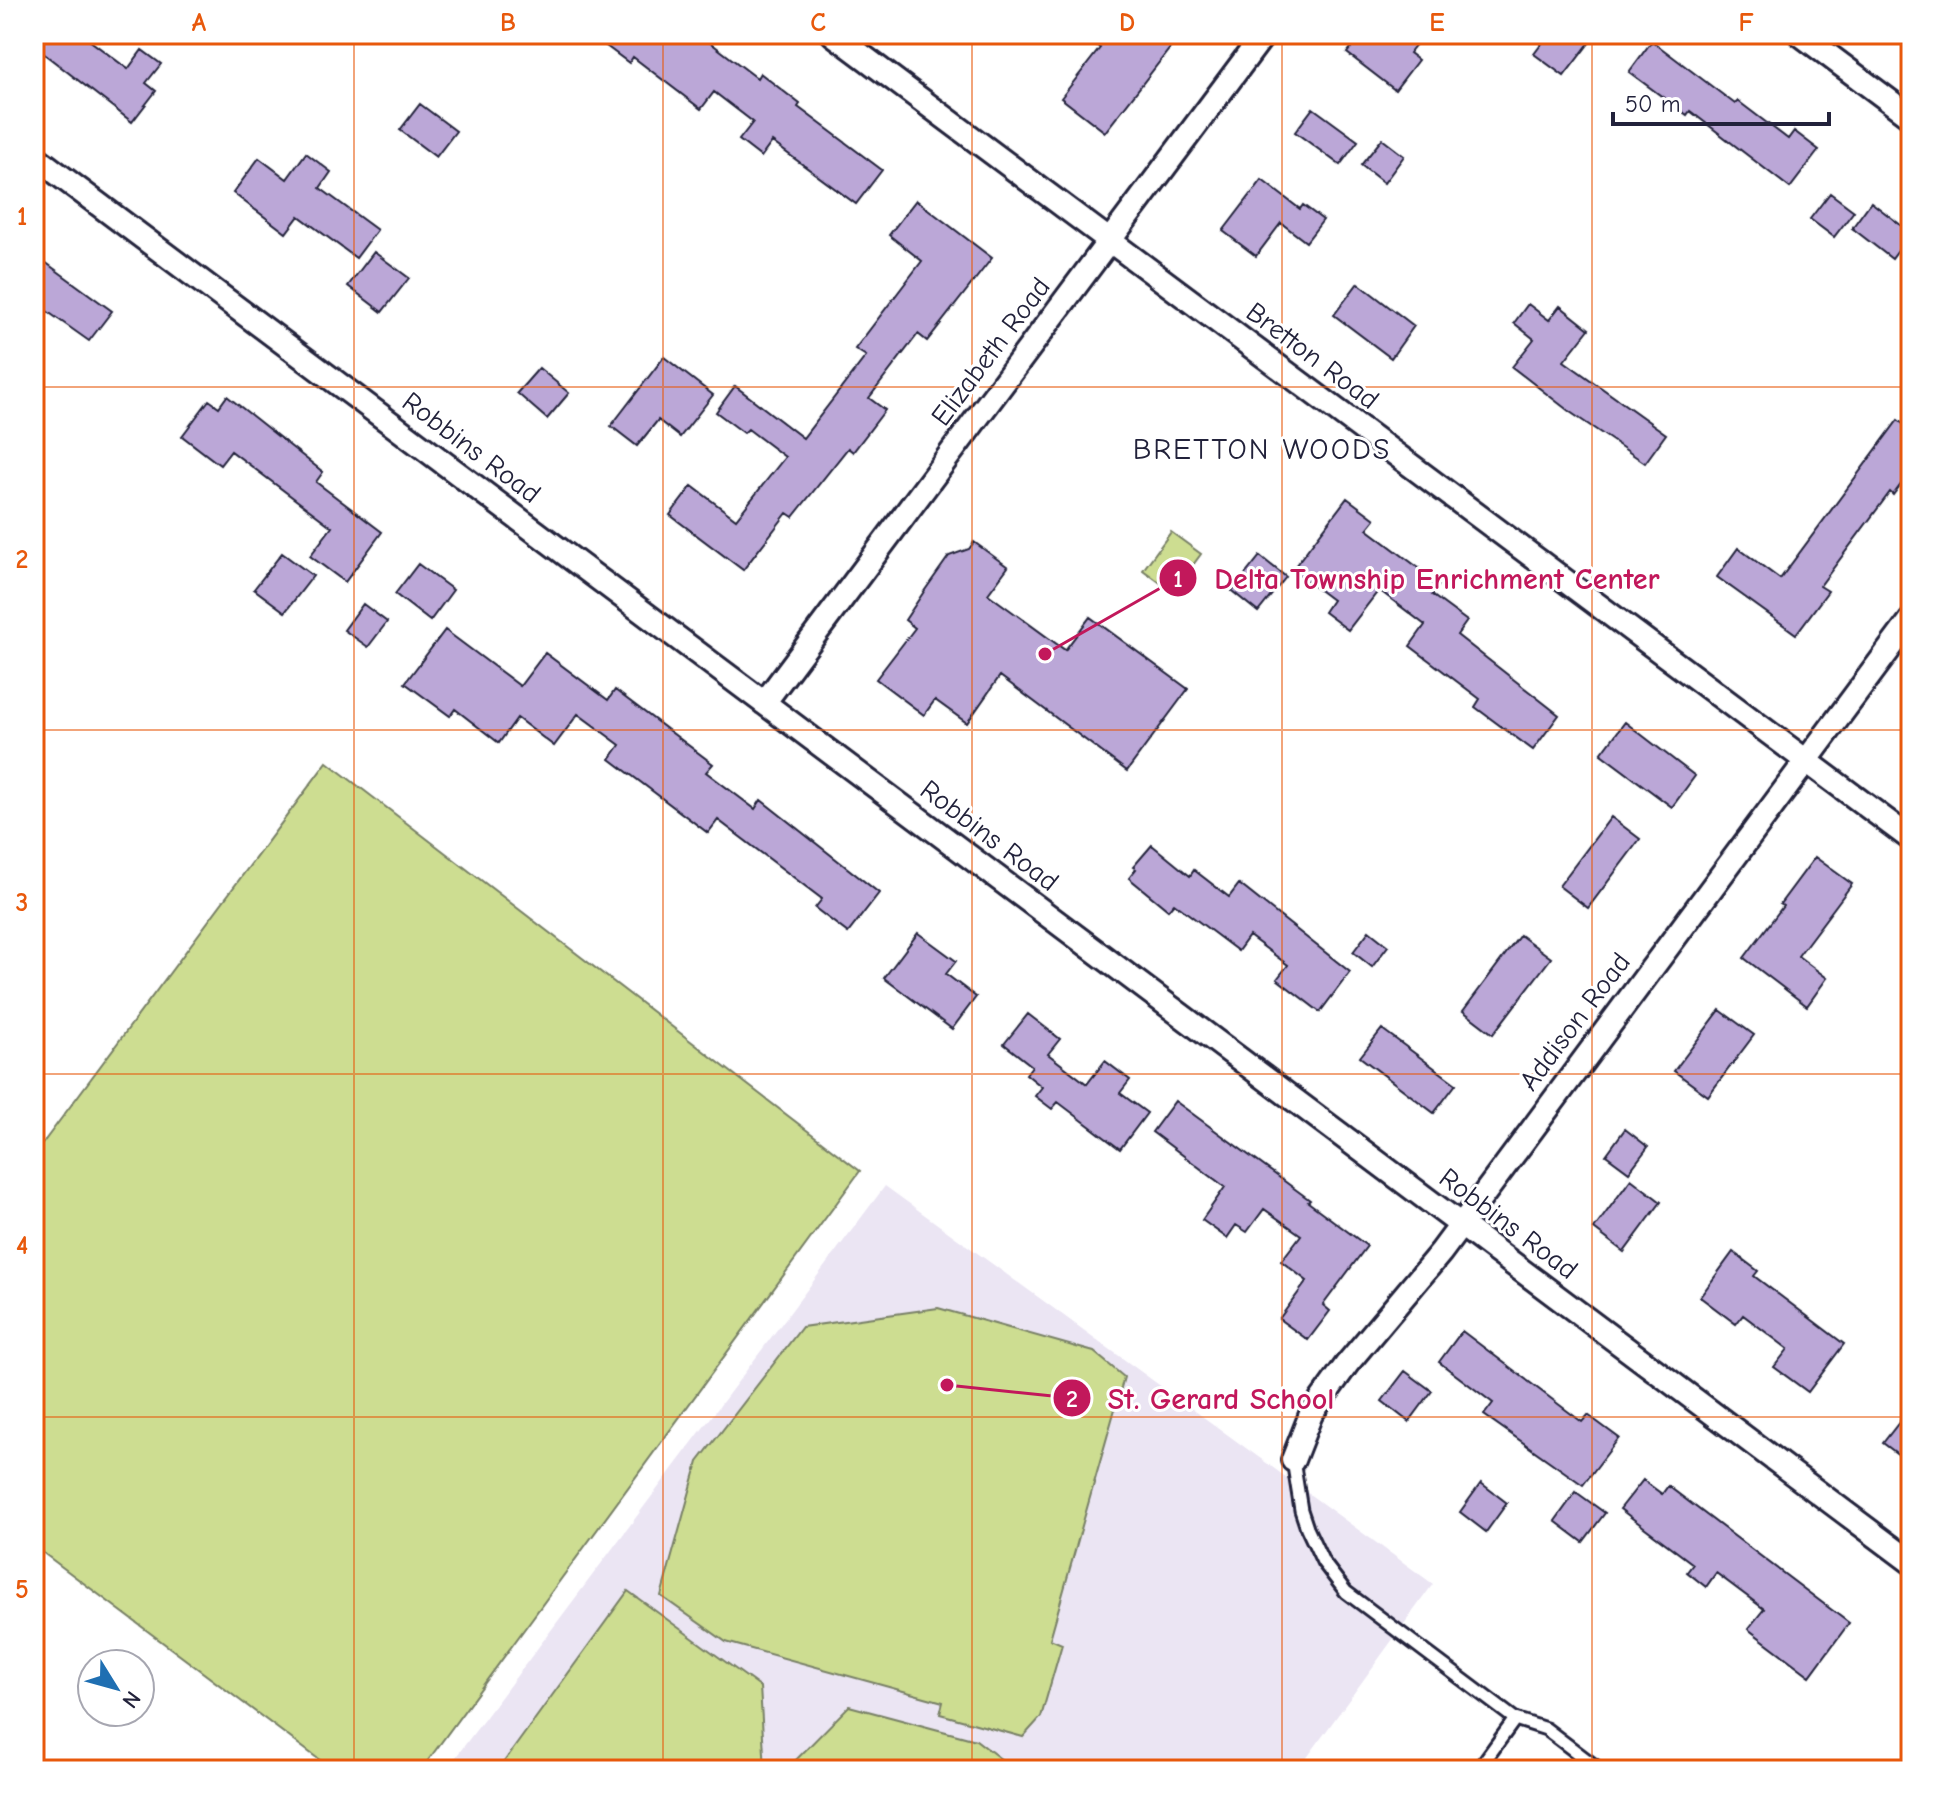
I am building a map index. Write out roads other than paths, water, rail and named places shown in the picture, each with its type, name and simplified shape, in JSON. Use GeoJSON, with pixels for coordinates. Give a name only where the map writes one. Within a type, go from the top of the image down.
{"type":"FeatureCollection","features":[{"type":"Feature","properties":{"kind":"street","name":"Bretton Road"},"geometry":{"type":"LineString","coordinates":[[833,34],[1911,839]]}},
{"type":"Feature","properties":{"kind":"street","name":"Elizabeth Road"},"geometry":{"type":"LineString","coordinates":[[764,703],[1264,34]]}},
{"type":"Feature","properties":{"kind":"street"},"geometry":{"type":"LineString","coordinates":[[1800,34],[1911,117]]}},
{"type":"Feature","properties":{"kind":"street","name":"Robbins Road"},"geometry":{"type":"LineString","coordinates":[[34,156],[1911,1562]]}},
{"type":"Feature","properties":{"kind":"street","name":"Addison Road"},"geometry":{"type":"LineString","coordinates":[[1293,1460],[1311,1414],[1347,1364],[1441,1252],[1911,620]]}},
{"type":"Feature","properties":{"kind":"lane"},"geometry":{"type":"LineString","coordinates":[[1293,1460],[1307,1528],[1323,1562],[1346,1592],[1515,1719],[1546,1729],[1600,1770]]}},
{"type":"Feature","properties":{"kind":"lane"},"geometry":{"type":"LineString","coordinates":[[1478,1770],[1515,1719]]}},
{"type":"Feature","properties":{"kind":"place","name":"Delta Township Enrichment Center"},"geometry":{"type":"Point","coordinates":[1045,654]}},
{"type":"Feature","properties":{"kind":"place","name":"St. Gerard School"},"geometry":{"type":"Point","coordinates":[947,1385]}},
{"type":"Feature","properties":{"kind":"district","name":"BRETTON WOODS"},"geometry":{"type":"Point","coordinates":[1262,449]}}]}
